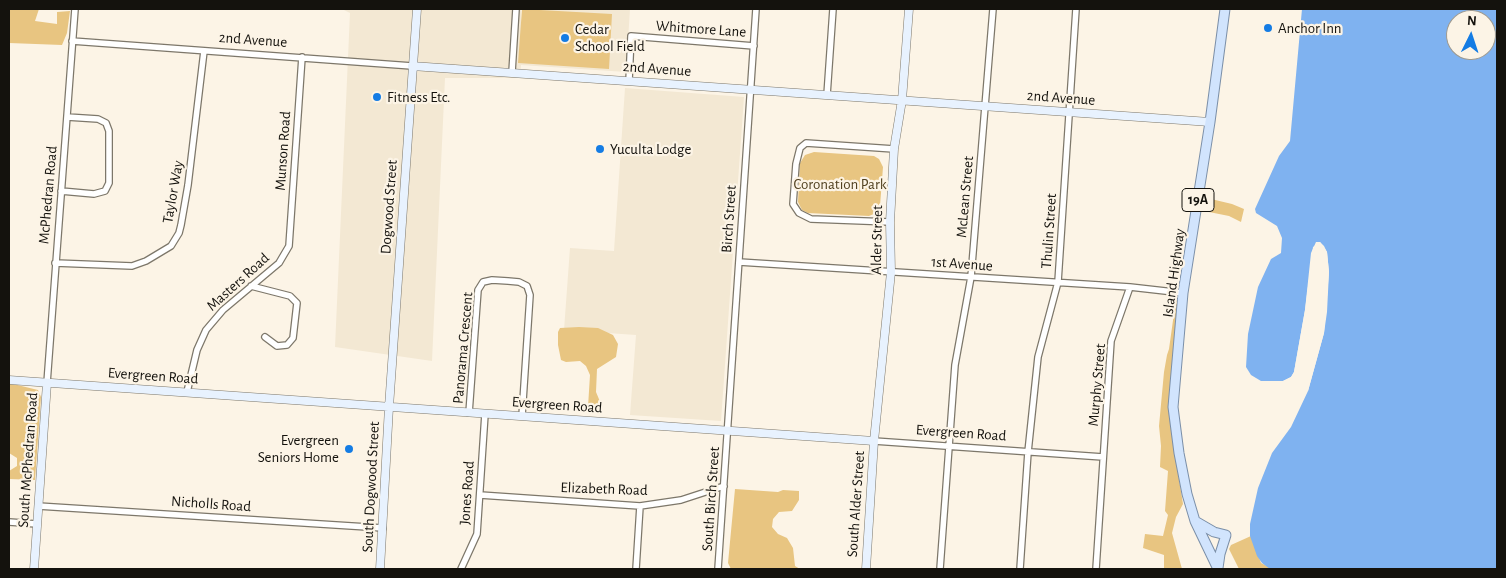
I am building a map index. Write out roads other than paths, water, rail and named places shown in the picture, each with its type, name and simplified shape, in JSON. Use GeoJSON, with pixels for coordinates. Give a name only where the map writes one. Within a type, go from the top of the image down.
{"type":"FeatureCollection","features":[{"type":"Feature","properties":{"kind":"main road","name":"Island Highway"},"geometry":{"type":"LineString","coordinates":[[1195,521],[1187,494],[1179,453],[1174,400],[1183,293],[1210,122],[1225,9]]}},
{"type":"Feature","properties":{"kind":"main road"},"geometry":{"type":"LineString","coordinates":[[1195,521],[1214,532],[1226,535],[1218,569]]}},
{"type":"Feature","properties":{"kind":"main road","name":"19A"},"geometry":{"type":"LineString","coordinates":[[1195,521],[1206,548],[1218,569]]}},
{"type":"Feature","properties":{"kind":"street","name":"McPhedran Road"},"geometry":{"type":"LineString","coordinates":[[47,383],[74,9]]}},
{"type":"Feature","properties":{"kind":"street","name":"Dogwood Street"},"geometry":{"type":"LineString","coordinates":[[389,407],[417,9]]}},
{"type":"Feature","properties":{"kind":"street"},"geometry":{"type":"LineString","coordinates":[[512,72],[516,9]]}},
{"type":"Feature","properties":{"kind":"street","name":"Birch Street"},"geometry":{"type":"LineString","coordinates":[[728,431],[756,9]]}},
{"type":"Feature","properties":{"kind":"street"},"geometry":{"type":"LineString","coordinates":[[827,95],[833,9]]}},
{"type":"Feature","properties":{"kind":"street","name":"Alder Street"},"geometry":{"type":"LineString","coordinates":[[874,441],[891,272],[890,222],[894,149],[902,100],[909,9]]}},
{"type":"Feature","properties":{"kind":"street","name":"McLean Street"},"geometry":{"type":"LineString","coordinates":[[940,569],[955,365],[971,277],[993,9]]}},
{"type":"Feature","properties":{"kind":"street","name":"Thulin Street"},"geometry":{"type":"LineString","coordinates":[[1020,569],[1028,452],[1038,357],[1058,282],[1076,9]]}},
{"type":"Feature","properties":{"kind":"street","name":"Whitmore Lane"},"geometry":{"type":"LineString","coordinates":[[629,81],[631,36],[754,46]]}},
{"type":"Feature","properties":{"kind":"street","name":"2nd Avenue"},"geometry":{"type":"LineString","coordinates":[[72,41],[1210,122]]}},
{"type":"Feature","properties":{"kind":"street","name":"Taylor Way"},"geometry":{"type":"LineString","coordinates":[[55,263],[132,266],[146,261],[171,246],[179,233],[186,195],[204,50]]}},
{"type":"Feature","properties":{"kind":"street","name":"Munson Road"},"geometry":{"type":"LineString","coordinates":[[289,246],[302,57]]}},
{"type":"Feature","properties":{"kind":"street"},"geometry":{"type":"LineString","coordinates":[[61,191],[94,194],[104,191],[109,183],[109,131],[106,123],[98,119],[67,117]]}},
{"type":"Feature","properties":{"kind":"street"},"geometry":{"type":"LineString","coordinates":[[890,222],[811,219],[799,212],[794,204],[796,164],[800,148],[806,143],[894,149]]}},
{"type":"Feature","properties":{"kind":"street","name":"Masters Road"},"geometry":{"type":"LineString","coordinates":[[187,392],[197,350],[206,330],[223,310],[280,262],[289,246]]}},
{"type":"Feature","properties":{"kind":"street","name":"1st Avenue"},"geometry":{"type":"LineString","coordinates":[[739,262],[1130,287],[1183,293]]}},
{"type":"Feature","properties":{"kind":"street","name":"Panorama Crescent"},"geometry":{"type":"LineString","coordinates":[[469,413],[478,290],[483,282],[492,280],[513,281],[527,286],[530,295],[522,416]]}},
{"type":"Feature","properties":{"kind":"street"},"geometry":{"type":"LineString","coordinates":[[251,286],[290,296],[297,303],[293,338],[287,345],[277,346],[265,337]]}},
{"type":"Feature","properties":{"kind":"street","name":"Murphy Street"},"geometry":{"type":"LineString","coordinates":[[1096,569],[1111,341],[1130,287]]}},
{"type":"Feature","properties":{"kind":"street","name":"Evergreen Road"},"geometry":{"type":"LineString","coordinates":[[9,380],[1103,457]]}},
{"type":"Feature","properties":{"kind":"street","name":"South McPhedran Road"},"geometry":{"type":"LineString","coordinates":[[34,569],[47,383]]}},
{"type":"Feature","properties":{"kind":"street","name":"South Dogwood Street"},"geometry":{"type":"LineString","coordinates":[[380,569],[389,407]]}},
{"type":"Feature","properties":{"kind":"street","name":"Jones Road"},"geometry":{"type":"LineString","coordinates":[[461,569],[477,534],[485,414]]}},
{"type":"Feature","properties":{"kind":"street","name":"South Birch Street"},"geometry":{"type":"LineString","coordinates":[[718,569],[728,431]]}},
{"type":"Feature","properties":{"kind":"street","name":"South Alder Street"},"geometry":{"type":"LineString","coordinates":[[866,569],[874,441]]}},
{"type":"Feature","properties":{"kind":"street","name":"Elizabeth Road"},"geometry":{"type":"LineString","coordinates":[[480,495],[640,506],[681,500],[724,486]]}},
{"type":"Feature","properties":{"kind":"street","name":"Nicholls Road"},"geometry":{"type":"LineString","coordinates":[[38,506],[383,528]]}},
{"type":"Feature","properties":{"kind":"street"},"geometry":{"type":"LineString","coordinates":[[636,569],[640,506]]}},
{"type":"Feature","properties":{"kind":"street"},"geometry":{"type":"LineString","coordinates":[[9,522],[37,524]]}},
{"type":"Feature","properties":{"kind":"water"},"geometry":{"type":"Polygon","coordinates":[[[1302,9],[1497,9],[1497,569],[1270,569],[1257,556],[1250,536],[1250,524],[1258,488],[1272,453],[1291,427],[1308,391],[1324,333],[1327,312],[1329,272],[1327,252],[1320,242],[1313,247],[1305,310],[1294,372],[1291,377],[1283,381],[1261,381],[1251,375],[1246,367],[1248,334],[1258,287],[1271,259],[1281,253],[1282,238],[1277,226],[1256,213],[1255,209],[1279,156],[1290,141],[1302,9]]]}},
{"type":"Feature","properties":{"kind":"place","name":"Anchor Inn"},"geometry":{"type":"Point","coordinates":[1268,28]}},
{"type":"Feature","properties":{"kind":"place","name":"Cedar School Field"},"geometry":{"type":"Point","coordinates":[565,38]}},
{"type":"Feature","properties":{"kind":"place","name":"Fitness Etc."},"geometry":{"type":"Point","coordinates":[377,97]}},
{"type":"Feature","properties":{"kind":"place","name":"Yuculta Lodge"},"geometry":{"type":"Point","coordinates":[600,149]}},
{"type":"Feature","properties":{"kind":"place","name":"Evergreen Seniors Home"},"geometry":{"type":"Point","coordinates":[349,449]}},
{"type":"Feature","properties":{"kind":"park label","name":"Coronation Park"},"geometry":{"type":"Point","coordinates":[840,184]}}]}
